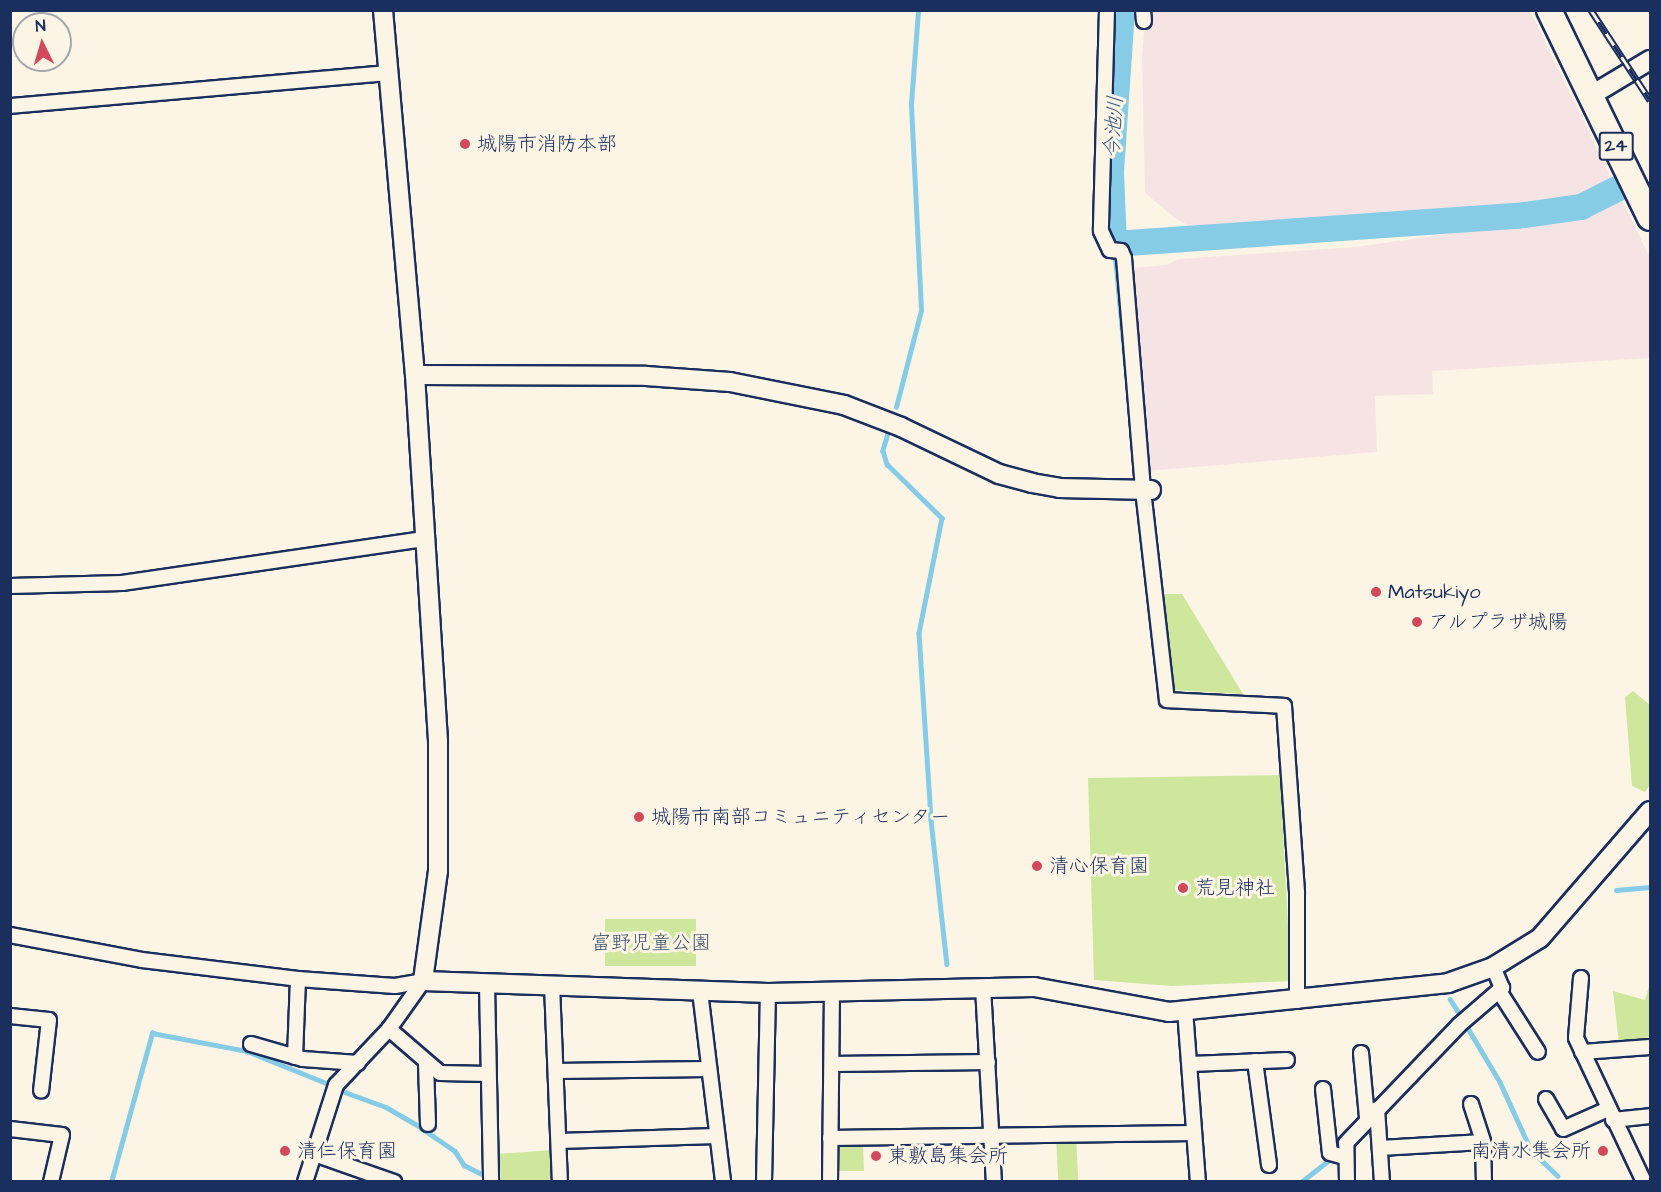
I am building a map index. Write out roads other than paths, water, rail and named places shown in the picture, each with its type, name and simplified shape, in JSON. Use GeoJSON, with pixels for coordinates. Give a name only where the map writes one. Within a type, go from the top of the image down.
{"type":"FeatureCollection","features":[{"type":"Feature","properties":{"kind":"highway","name":"24"},"geometry":{"type":"LineString","coordinates":[[1550,10],[1650,218]]}},
{"type":"Feature","properties":{"kind":"street"},"geometry":{"type":"LineString","coordinates":[[305,1182],[336,1085],[389,1029],[423,981],[438,871],[439,818],[415,375],[383,10]]}},
{"type":"Feature","properties":{"kind":"street"},"geometry":{"type":"LineString","coordinates":[[1107,10],[1101,231],[1116,250],[1147,490],[1167,700],[1284,706],[1297,894],[1297,1001]]}},
{"type":"Feature","properties":{"kind":"street"},"geometry":{"type":"LineString","coordinates":[[1590,96],[1650,60]]}},
{"type":"Feature","properties":{"kind":"street"},"geometry":{"type":"LineString","coordinates":[[10,106],[390,73]]}},
{"type":"Feature","properties":{"kind":"street"},"geometry":{"type":"LineString","coordinates":[[415,375],[646,376],[730,382],[844,405],[901,427],[999,474],[1032,483],[1059,488],[1147,490]]}},
{"type":"Feature","properties":{"kind":"street"},"geometry":{"type":"LineString","coordinates":[[10,586],[122,583],[424,539]]}},
{"type":"Feature","properties":{"kind":"street"},"geometry":{"type":"LineString","coordinates":[[10,935],[142,960],[298,979],[395,986],[423,981],[768,993],[1034,987],[1100,1002],[1169,1012],[1297,1001],[1448,983],[1493,967],[1540,938],[1559,920],[1650,811]]}},
{"type":"Feature","properties":{"kind":"street"},"geometry":{"type":"LineString","coordinates":[[1347,1182],[1346,1143],[1459,1025],[1503,988],[1493,967]]}},
{"type":"Feature","properties":{"kind":"street"},"geometry":{"type":"LineString","coordinates":[[1581,978],[1576,1038],[1644,1182]]}},
{"type":"Feature","properties":{"kind":"street"},"geometry":{"type":"LineString","coordinates":[[295,1057],[298,979]]}},
{"type":"Feature","properties":{"kind":"street"},"geometry":{"type":"LineString","coordinates":[[487,985],[491,1182]]}},
{"type":"Feature","properties":{"kind":"street"},"geometry":{"type":"LineString","coordinates":[[552,985],[560,1182]]}},
{"type":"Feature","properties":{"kind":"street"},"geometry":{"type":"LineString","coordinates":[[983,987],[994,1182]]}},
{"type":"Feature","properties":{"kind":"street"},"geometry":{"type":"LineString","coordinates":[[830,1182],[832,991]]}},
{"type":"Feature","properties":{"kind":"street"},"geometry":{"type":"LineString","coordinates":[[1499,991],[1538,1052]]}},
{"type":"Feature","properties":{"kind":"street"},"geometry":{"type":"LineString","coordinates":[[700,992],[723,1182]]}},
{"type":"Feature","properties":{"kind":"street"},"geometry":{"type":"LineString","coordinates":[[764,1182],[768,993]]}},
{"type":"Feature","properties":{"kind":"street"},"geometry":{"type":"LineString","coordinates":[[1185,1010],[1191,1064],[1198,1182]]}},
{"type":"Feature","properties":{"kind":"street"},"geometry":{"type":"LineString","coordinates":[[10,1016],[49,1020],[41,1091]]}},
{"type":"Feature","properties":{"kind":"street"},"geometry":{"type":"LineString","coordinates":[[389,1029],[426,1064],[440,1073],[488,1074]]}},
{"type":"Feature","properties":{"kind":"street"},"geometry":{"type":"LineString","coordinates":[[251,1044],[295,1057],[358,1063]]}},
{"type":"Feature","properties":{"kind":"street"},"geometry":{"type":"LineString","coordinates":[[1582,1052],[1650,1047]]}},
{"type":"Feature","properties":{"kind":"street"},"geometry":{"type":"LineString","coordinates":[[1361,1053],[1380,1148],[1382,1182]]}},
{"type":"Feature","properties":{"kind":"street"},"geometry":{"type":"LineString","coordinates":[[1191,1064],[1287,1060]]}},
{"type":"Feature","properties":{"kind":"street"},"geometry":{"type":"LineString","coordinates":[[1255,1061],[1269,1165]]}},
{"type":"Feature","properties":{"kind":"street"},"geometry":{"type":"LineString","coordinates":[[833,1064],[988,1062]]}},
{"type":"Feature","properties":{"kind":"street"},"geometry":{"type":"LineString","coordinates":[[426,1064],[428,1124]]}},
{"type":"Feature","properties":{"kind":"street"},"geometry":{"type":"LineString","coordinates":[[556,1071],[708,1069]]}},
{"type":"Feature","properties":{"kind":"street"},"geometry":{"type":"LineString","coordinates":[[1323,1089],[1330,1153],[1345,1157]]}},
{"type":"Feature","properties":{"kind":"street"},"geometry":{"type":"LineString","coordinates":[[1546,1099],[1563,1129],[1610,1114],[1650,1116]]}},
{"type":"Feature","properties":{"kind":"street"},"geometry":{"type":"LineString","coordinates":[[1471,1104],[1483,1142],[1484,1182]]}},
{"type":"Feature","properties":{"kind":"street"},"geometry":{"type":"LineString","coordinates":[[10,1129],[62,1135],[51,1182]]}},
{"type":"Feature","properties":{"kind":"street"},"geometry":{"type":"LineString","coordinates":[[830,1138],[1194,1133]]}},
{"type":"Feature","properties":{"kind":"street"},"geometry":{"type":"LineString","coordinates":[[559,1141],[716,1136]]}},
{"type":"Feature","properties":{"kind":"street"},"geometry":{"type":"LineString","coordinates":[[1380,1148],[1483,1142]]}},
{"type":"Feature","properties":{"kind":"street"},"geometry":{"type":"LineString","coordinates":[[314,1154],[394,1182]]}},
{"type":"Feature","properties":{"kind":"waterway"},"geometry":{"type":"LineString","coordinates":[[896,407],[921,310],[911,104],[918,10]]}},
{"type":"Feature","properties":{"kind":"waterway","name":"今池川"},"geometry":{"type":"LineString","coordinates":[[1122,10],[1111,173],[1114,244],[1517,216],[1581,207],[1617,189]]}},
{"type":"Feature","properties":{"kind":"waterway"},"geometry":{"type":"LineString","coordinates":[[1115,253],[1130,409]]}},
{"type":"Feature","properties":{"kind":"waterway"},"geometry":{"type":"LineString","coordinates":[[888,433],[883,451],[887,464],[942,518],[919,633],[931,820],[947,964]]}},
{"type":"Feature","properties":{"kind":"waterway"},"geometry":{"type":"LineString","coordinates":[[1616,890],[1650,887]]}},
{"type":"Feature","properties":{"kind":"waterway"},"geometry":{"type":"LineString","coordinates":[[1450,999],[1461,1016]]}},
{"type":"Feature","properties":{"kind":"waterway"},"geometry":{"type":"LineString","coordinates":[[1466,1025],[1500,1082],[1531,1150],[1558,1176]]}},
{"type":"Feature","properties":{"kind":"waterway"},"geometry":{"type":"LineString","coordinates":[[111,1182],[152,1033],[247,1051],[331,1085]]}},
{"type":"Feature","properties":{"kind":"waterway"},"geometry":{"type":"LineString","coordinates":[[342,1091],[386,1107],[420,1127],[455,1151],[464,1165],[486,1176]]}},
{"type":"Feature","properties":{"kind":"waterway"},"geometry":{"type":"LineString","coordinates":[[1301,1182],[1327,1162]]}},
{"type":"Feature","properties":{"kind":"railway"},"geometry":{"type":"LineString","coordinates":[[1591,10],[1650,100]]}},
{"type":"Feature","properties":{"kind":"place","name":"城陽市消防本部"},"geometry":{"type":"Point","coordinates":[465,144]}},
{"type":"Feature","properties":{"kind":"place","name":"Matsukiyo"},"geometry":{"type":"Point","coordinates":[1376,592]}},
{"type":"Feature","properties":{"kind":"place","name":"アルプラザ城陽"},"geometry":{"type":"Point","coordinates":[1417,622]}},
{"type":"Feature","properties":{"kind":"place","name":"城陽市南部コミュニティセンター"},"geometry":{"type":"Point","coordinates":[639,817]}},
{"type":"Feature","properties":{"kind":"place","name":"清心保育園"},"geometry":{"type":"Point","coordinates":[1037,866]}},
{"type":"Feature","properties":{"kind":"place","name":"荒見神社"},"geometry":{"type":"Point","coordinates":[1183,888]}},
{"type":"Feature","properties":{"kind":"place","name":"清仁保育園"},"geometry":{"type":"Point","coordinates":[285,1151]}},
{"type":"Feature","properties":{"kind":"place","name":"南清水集会所"},"geometry":{"type":"Point","coordinates":[1603,1151]}},
{"type":"Feature","properties":{"kind":"place","name":"東敷島集会所"},"geometry":{"type":"Point","coordinates":[876,1156]}},
{"type":"Feature","properties":{"kind":"park label","name":"富野児童公園"},"geometry":{"type":"Point","coordinates":[651,943]}}]}
